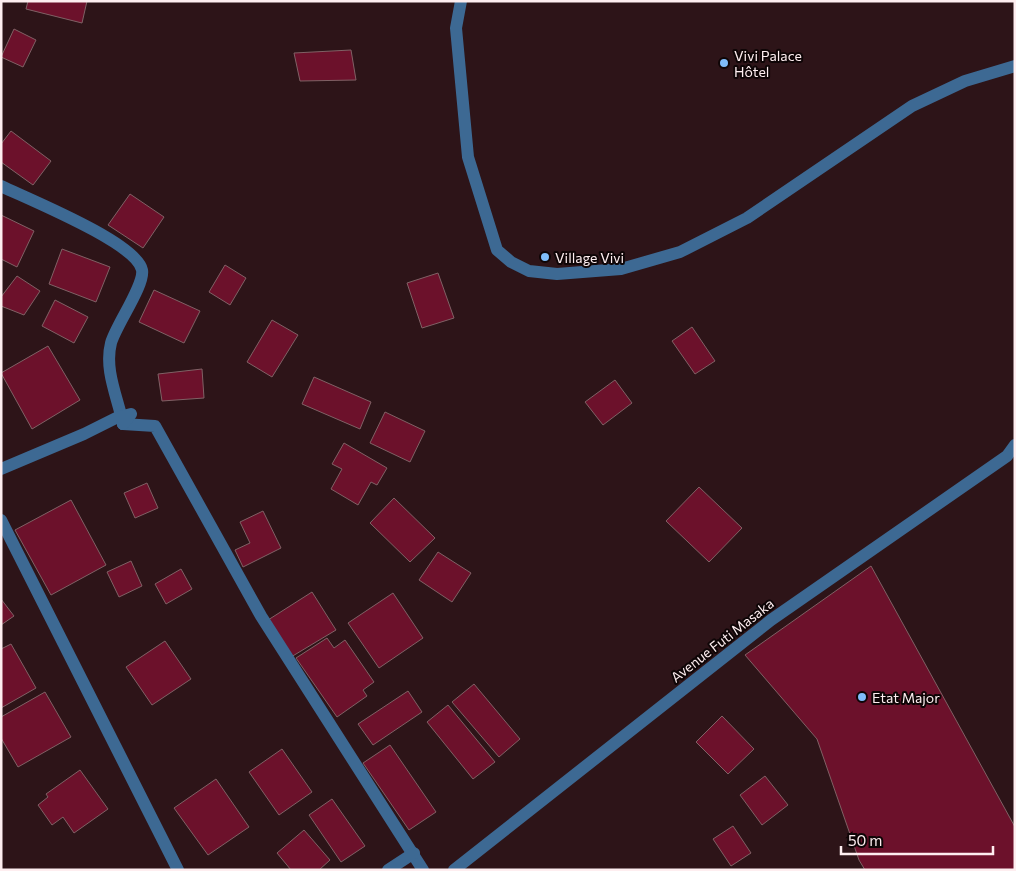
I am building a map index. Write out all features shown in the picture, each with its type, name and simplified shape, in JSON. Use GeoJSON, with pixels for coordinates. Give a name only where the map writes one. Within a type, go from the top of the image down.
{"type":"FeatureCollection","features":[{"type":"Feature","properties":{"kind":"street"},"geometry":{"type":"LineString","coordinates":[[461,1],[456,28],[468,157],[497,250],[511,262],[529,271],[557,274],[620,269],[680,252],[747,218],[912,106],[965,81],[1015,66]]}},
{"type":"Feature","properties":{"kind":"street"},"geometry":{"type":"LineString","coordinates":[[1,186],[97,231],[136,257],[142,271],[139,284],[112,343],[109,369],[122,421]]}},
{"type":"Feature","properties":{"kind":"street"},"geometry":{"type":"LineString","coordinates":[[1,469],[122,421],[155,426],[261,616],[414,853],[423,870]]}},
{"type":"Feature","properties":{"kind":"street","name":"Avenue Futi Masaka"},"geometry":{"type":"LineString","coordinates":[[454,870],[771,620],[1007,456],[1015,445]]}},
{"type":"Feature","properties":{"kind":"street"},"geometry":{"type":"LineString","coordinates":[[1,520],[178,870]]}},
{"type":"Feature","properties":{"kind":"street"},"geometry":{"type":"LineString","coordinates":[[388,870],[414,853]]}},
{"type":"Feature","properties":{"kind":"building"},"geometry":{"type":"Polygon","coordinates":[[[28,1],[87,1],[82,23],[26,9],[28,1]]]}},
{"type":"Feature","properties":{"kind":"building"},"geometry":{"type":"Polygon","coordinates":[[[14,29],[36,40],[23,67],[1,57],[14,29]]]}},
{"type":"Feature","properties":{"kind":"building"},"geometry":{"type":"Polygon","coordinates":[[[351,50],[356,80],[300,81],[294,53],[351,50]]]}},
{"type":"Feature","properties":{"kind":"building"},"geometry":{"type":"Polygon","coordinates":[[[11,131],[51,161],[33,185],[1,162],[1,144],[11,131]]]}},
{"type":"Feature","properties":{"kind":"building"},"geometry":{"type":"Polygon","coordinates":[[[130,194],[164,217],[143,248],[108,225],[130,194]]]}},
{"type":"Feature","properties":{"kind":"building"},"geometry":{"type":"Polygon","coordinates":[[[1,215],[34,231],[17,267],[1,259],[1,215]]]}},
{"type":"Feature","properties":{"kind":"building"},"geometry":{"type":"Polygon","coordinates":[[[62,249],[110,267],[96,302],[49,284],[62,249]]]}},
{"type":"Feature","properties":{"kind":"building"},"geometry":{"type":"Polygon","coordinates":[[[225,265],[246,278],[230,305],[209,292],[225,265]]]}},
{"type":"Feature","properties":{"kind":"building"},"geometry":{"type":"Polygon","coordinates":[[[438,273],[454,318],[422,328],[407,283],[438,273]]]}},
{"type":"Feature","properties":{"kind":"building"},"geometry":{"type":"Polygon","coordinates":[[[17,276],[40,291],[24,315],[1,306],[1,297],[17,276]]]}},
{"type":"Feature","properties":{"kind":"building"},"geometry":{"type":"Polygon","coordinates":[[[154,290],[200,311],[184,343],[139,322],[154,290]]]}},
{"type":"Feature","properties":{"kind":"building"},"geometry":{"type":"Polygon","coordinates":[[[55,300],[88,317],[74,343],[42,326],[55,300]]]}},
{"type":"Feature","properties":{"kind":"building"},"geometry":{"type":"Polygon","coordinates":[[[272,320],[298,335],[272,377],[247,362],[272,320]]]}},
{"type":"Feature","properties":{"kind":"building"},"geometry":{"type":"Polygon","coordinates":[[[692,327],[715,361],[695,374],[672,341],[692,327]]]}},
{"type":"Feature","properties":{"kind":"building"},"geometry":{"type":"Polygon","coordinates":[[[48,346],[80,400],[32,429],[1,373],[48,346]]]}},
{"type":"Feature","properties":{"kind":"building"},"geometry":{"type":"Polygon","coordinates":[[[202,369],[204,398],[162,401],[158,374],[202,369]]]}},
{"type":"Feature","properties":{"kind":"building"},"geometry":{"type":"Polygon","coordinates":[[[314,377],[371,402],[360,429],[302,404],[314,377]]]}},
{"type":"Feature","properties":{"kind":"building"},"geometry":{"type":"Polygon","coordinates":[[[615,380],[632,403],[603,425],[585,402],[615,380]]]}},
{"type":"Feature","properties":{"kind":"building"},"geometry":{"type":"Polygon","coordinates":[[[385,412],[425,431],[410,462],[370,443],[385,412]]]}},
{"type":"Feature","properties":{"kind":"building"},"geometry":{"type":"Polygon","coordinates":[[[344,443],[387,468],[377,485],[371,482],[358,505],[331,489],[342,469],[332,464],[344,443]]]}},
{"type":"Feature","properties":{"kind":"building"},"geometry":{"type":"Polygon","coordinates":[[[147,483],[158,508],[135,518],[124,493],[147,483]]]}},
{"type":"Feature","properties":{"kind":"building"},"geometry":{"type":"Polygon","coordinates":[[[699,487],[742,528],[709,562],[666,521],[699,487]]]}},
{"type":"Feature","properties":{"kind":"building"},"geometry":{"type":"Polygon","coordinates":[[[394,498],[435,538],[410,562],[370,523],[394,498]]]}},
{"type":"Feature","properties":{"kind":"building"},"geometry":{"type":"Polygon","coordinates":[[[71,500],[106,565],[51,595],[15,530],[71,500]]]}},
{"type":"Feature","properties":{"kind":"building"},"geometry":{"type":"Polygon","coordinates":[[[263,511],[281,548],[243,567],[235,550],[250,543],[240,522],[263,511]]]}},
{"type":"Feature","properties":{"kind":"building"},"geometry":{"type":"Polygon","coordinates":[[[438,552],[471,573],[452,602],[419,580],[438,552]]]}},
{"type":"Feature","properties":{"kind":"building"},"geometry":{"type":"Polygon","coordinates":[[[131,561],[142,586],[119,597],[107,572],[131,561]]]}},
{"type":"Feature","properties":{"kind":"building","name":"Etat Major"},"geometry":{"type":"Polygon","coordinates":[[[871,566],[1015,827],[1015,870],[865,870],[859,860],[817,739],[745,655],[871,566]]]}},
{"type":"Feature","properties":{"kind":"building"},"geometry":{"type":"Polygon","coordinates":[[[181,569],[192,589],[166,604],[155,584],[181,569]]]}},
{"type":"Feature","properties":{"kind":"building"},"geometry":{"type":"Polygon","coordinates":[[[312,592],[336,630],[291,657],[268,620],[312,592]]]}},
{"type":"Feature","properties":{"kind":"building"},"geometry":{"type":"Polygon","coordinates":[[[393,593],[423,638],[379,668],[348,623],[393,593]]]}},
{"type":"Feature","properties":{"kind":"building"},"geometry":{"type":"Polygon","coordinates":[[[1,599],[14,616],[1,625],[1,599]]]}},
{"type":"Feature","properties":{"kind":"building"},"geometry":{"type":"Polygon","coordinates":[[[327,638],[334,648],[345,640],[374,682],[363,690],[367,696],[337,717],[296,658],[327,638]]]}},
{"type":"Feature","properties":{"kind":"building"},"geometry":{"type":"Polygon","coordinates":[[[165,641],[191,679],[152,705],[126,667],[165,641]]]}},
{"type":"Feature","properties":{"kind":"building"},"geometry":{"type":"Polygon","coordinates":[[[11,644],[36,688],[1,708],[1,649],[11,644]]]}},
{"type":"Feature","properties":{"kind":"building"},"geometry":{"type":"Polygon","coordinates":[[[474,684],[520,739],[499,757],[452,702],[474,684]]]}},
{"type":"Feature","properties":{"kind":"building"},"geometry":{"type":"Polygon","coordinates":[[[408,691],[422,712],[373,745],[358,724],[408,691]]]}},
{"type":"Feature","properties":{"kind":"building"},"geometry":{"type":"Polygon","coordinates":[[[45,692],[71,737],[18,767],[1,738],[1,717],[45,692]]]}},
{"type":"Feature","properties":{"kind":"building"},"geometry":{"type":"Polygon","coordinates":[[[448,705],[495,762],[473,779],[427,722],[448,705]]]}},
{"type":"Feature","properties":{"kind":"building"},"geometry":{"type":"Polygon","coordinates":[[[722,716],[754,749],[728,774],[696,742],[722,716]]]}},
{"type":"Feature","properties":{"kind":"building"},"geometry":{"type":"Polygon","coordinates":[[[390,745],[436,812],[409,830],[363,763],[390,745]]]}},
{"type":"Feature","properties":{"kind":"building"},"geometry":{"type":"Polygon","coordinates":[[[282,749],[312,792],[279,815],[249,772],[282,749]]]}},
{"type":"Feature","properties":{"kind":"building"},"geometry":{"type":"Polygon","coordinates":[[[80,770],[108,809],[74,833],[63,817],[52,825],[38,805],[48,797],[46,794],[80,770]]]}},
{"type":"Feature","properties":{"kind":"building"},"geometry":{"type":"Polygon","coordinates":[[[765,776],[788,805],[762,825],[740,795],[765,776]]]}},
{"type":"Feature","properties":{"kind":"building"},"geometry":{"type":"Polygon","coordinates":[[[216,779],[249,827],[208,855],[174,808],[216,779]]]}},
{"type":"Feature","properties":{"kind":"building"},"geometry":{"type":"Polygon","coordinates":[[[332,799],[365,846],[341,862],[309,815],[332,799]]]}},
{"type":"Feature","properties":{"kind":"building"},"geometry":{"type":"Polygon","coordinates":[[[733,826],[751,853],[731,866],[713,839],[733,826]]]}},
{"type":"Feature","properties":{"kind":"building"},"geometry":{"type":"Polygon","coordinates":[[[304,830],[330,860],[319,870],[291,870],[277,853],[304,830]]]}},
{"type":"Feature","properties":{"kind":"place","name":"Vivi Palace Hôtel"},"geometry":{"type":"Point","coordinates":[724,63]}},
{"type":"Feature","properties":{"kind":"place","name":"Village Vivi"},"geometry":{"type":"Point","coordinates":[545,257]}},
{"type":"Feature","properties":{"kind":"place","name":"Etat Major"},"geometry":{"type":"Point","coordinates":[862,697]}}]}
